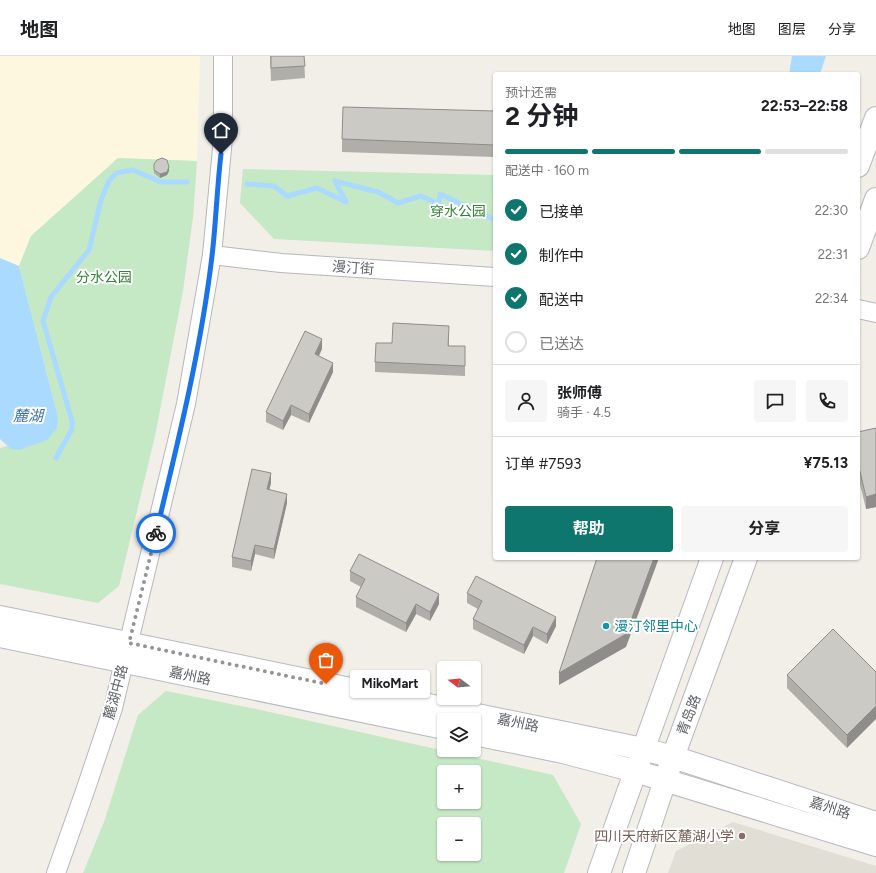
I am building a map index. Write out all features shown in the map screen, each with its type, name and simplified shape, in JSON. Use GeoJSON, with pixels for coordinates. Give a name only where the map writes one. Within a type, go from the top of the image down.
{"type":"FeatureCollection","features":[{"type":"Feature","properties":{"kind":"street","name":"麓湖中路"},"geometry":{"type":"LineString","coordinates":[[56,873],[113,708],[186,404],[212,255],[223,138],[223,56]]}},
{"type":"Feature","properties":{"kind":"street"},"geometry":{"type":"LineString","coordinates":[[860,161],[876,118]]}},
{"type":"Feature","properties":{"kind":"street"},"geometry":{"type":"LineString","coordinates":[[860,243],[876,199]]}},
{"type":"Feature","properties":{"kind":"street","name":"漫汀街"},"geometry":{"type":"LineString","coordinates":[[212,255],[281,263],[493,277]]}},
{"type":"Feature","properties":{"kind":"street"},"geometry":{"type":"LineString","coordinates":[[860,309],[876,313]]}},
{"type":"Feature","properties":{"kind":"street"},"geometry":{"type":"LineString","coordinates":[[599,873],[711,560]]}},
{"type":"Feature","properties":{"kind":"street","name":"青岛路"},"geometry":{"type":"LineString","coordinates":[[634,873],[673,757],[745,560]]}},
{"type":"Feature","properties":{"kind":"street"},"geometry":{"type":"LineString","coordinates":[[0,617],[127,653]]}},
{"type":"Feature","properties":{"kind":"street"},"geometry":{"type":"LineString","coordinates":[[0,636],[127,653]]}},
{"type":"Feature","properties":{"kind":"street","name":"嘉州路"},"geometry":{"type":"LineString","coordinates":[[127,653],[437,726]]}},
{"type":"Feature","properties":{"kind":"street","name":"嘉州路"},"geometry":{"type":"LineString","coordinates":[[127,653],[643,749],[673,757],[876,822]]}},
{"type":"Feature","properties":{"kind":"street","name":"嘉州路"},"geometry":{"type":"LineString","coordinates":[[481,735],[563,752],[635,771],[876,845]]}},
{"type":"Feature","properties":{"kind":"shaded area"},"geometry":{"type":"Polygon","coordinates":[[[0,56],[200,56],[197,161],[118,158],[31,236],[19,266],[0,258],[0,56]]]}},
{"type":"Feature","properties":{"kind":"shaded area","name":"四川天府新区麓湖小学"},"geometry":{"type":"Polygon","coordinates":[[[733,822],[876,866],[876,873],[668,873],[676,851],[733,822]]]}},
{"type":"Feature","properties":{"kind":"green space","name":"分水公园"},"geometry":{"type":"Polygon","coordinates":[[[118,158],[197,161],[193,217],[183,291],[155,436],[119,586],[98,603],[0,584],[0,448],[39,436],[58,417],[19,266],[31,236],[118,158]]]}},
{"type":"Feature","properties":{"kind":"green space","name":"穿水公园"},"geometry":{"type":"Polygon","coordinates":[[[243,169],[493,175],[493,251],[274,239],[240,203],[243,169]]]}},
{"type":"Feature","properties":{"kind":"green space"},"geometry":{"type":"Polygon","coordinates":[[[166,691],[256,709],[437,749],[437,757],[472,757],[553,775],[581,824],[564,873],[83,873],[104,822],[138,715],[166,691]]]}},
{"type":"Feature","properties":{"kind":"water"},"geometry":{"type":"Polygon","coordinates":[[[792,56],[826,56],[821,72],[789,72],[792,56]]]}},
{"type":"Feature","properties":{"kind":"water","name":"麓湖"},"geometry":{"type":"Polygon","coordinates":[[[0,258],[19,266],[58,417],[57,428],[47,440],[19,450],[11,449],[0,439],[0,258]]]}},
{"type":"Feature","properties":{"kind":"building"},"geometry":{"type":"Polygon","coordinates":[[[271,56],[304,56],[305,66],[271,68],[271,56]]]}},
{"type":"Feature","properties":{"kind":"building"},"geometry":{"type":"Polygon","coordinates":[[[343,107],[493,111],[493,145],[342,139],[343,107]]]}},
{"type":"Feature","properties":{"kind":"building"},"geometry":{"type":"Polygon","coordinates":[[[162,158],[167,160],[169,167],[167,172],[160,174],[154,170],[154,164],[157,160],[162,158]]]}},
{"type":"Feature","properties":{"kind":"building"},"geometry":{"type":"Polygon","coordinates":[[[393,323],[449,326],[448,346],[465,346],[465,366],[375,362],[376,343],[392,343],[393,323]]]}},
{"type":"Feature","properties":{"kind":"building"},"geometry":{"type":"Polygon","coordinates":[[[305,331],[322,339],[315,354],[333,363],[309,414],[291,405],[283,421],[266,412],[305,331]]]}},
{"type":"Feature","properties":{"kind":"building"},"geometry":{"type":"Polygon","coordinates":[[[876,428],[876,494],[866,497],[860,472],[860,432],[876,428]]]}},
{"type":"Feature","properties":{"kind":"building"},"geometry":{"type":"Polygon","coordinates":[[[252,469],[271,473],[267,489],[287,494],[274,549],[255,545],[251,561],[232,557],[252,469]]]}},
{"type":"Feature","properties":{"kind":"building"},"geometry":{"type":"Polygon","coordinates":[[[359,554],[439,594],[430,612],[416,604],[406,623],[356,597],[365,579],[350,571],[359,554]]]}},
{"type":"Feature","properties":{"kind":"building","name":"漫汀邻里中心"},"geometry":{"type":"Polygon","coordinates":[[[596,560],[653,560],[626,634],[559,673],[596,560]]]}},
{"type":"Feature","properties":{"kind":"building"},"geometry":{"type":"Polygon","coordinates":[[[476,576],[556,617],[547,634],[533,627],[524,645],[473,619],[482,601],[467,593],[476,576]]]}},
{"type":"Feature","properties":{"kind":"building"},"geometry":{"type":"Polygon","coordinates":[[[833,629],[876,672],[876,706],[847,735],[787,675],[833,629]]]}},
{"type":"Feature","properties":{"kind":"waterway"},"geometry":{"type":"LineString","coordinates":[[56,458],[72,429],[72,421],[43,321],[51,297],[89,250],[101,200],[109,181],[116,173],[133,170],[161,182],[187,182]]}},
{"type":"Feature","properties":{"kind":"waterway"},"geometry":{"type":"LineString","coordinates":[[247,184],[274,186],[287,196],[317,188],[346,202],[335,181],[378,192],[398,203],[421,196],[439,204],[440,194],[493,219]]}},
{"type":"Feature","properties":{"kind":"way so far"},"geometry":{"type":"LineString","coordinates":[[156,533],[129,643],[326,684]]}},
{"type":"Feature","properties":{"kind":"place","name":"漫汀邻里中心"},"geometry":{"type":"Point","coordinates":[606,626]}},
{"type":"Feature","properties":{"kind":"place","name":"MikoMart"},"geometry":{"type":"Point","coordinates":[326,684]}},
{"type":"Feature","properties":{"kind":"place","name":"四川天府新区麓湖小学"},"geometry":{"type":"Point","coordinates":[742,836]}},
{"type":"Feature","properties":{"kind":"route"},"geometry":{"type":"LineString","coordinates":[[156,533],[186,404],[206,299],[212,255],[221,154]]}}]}
